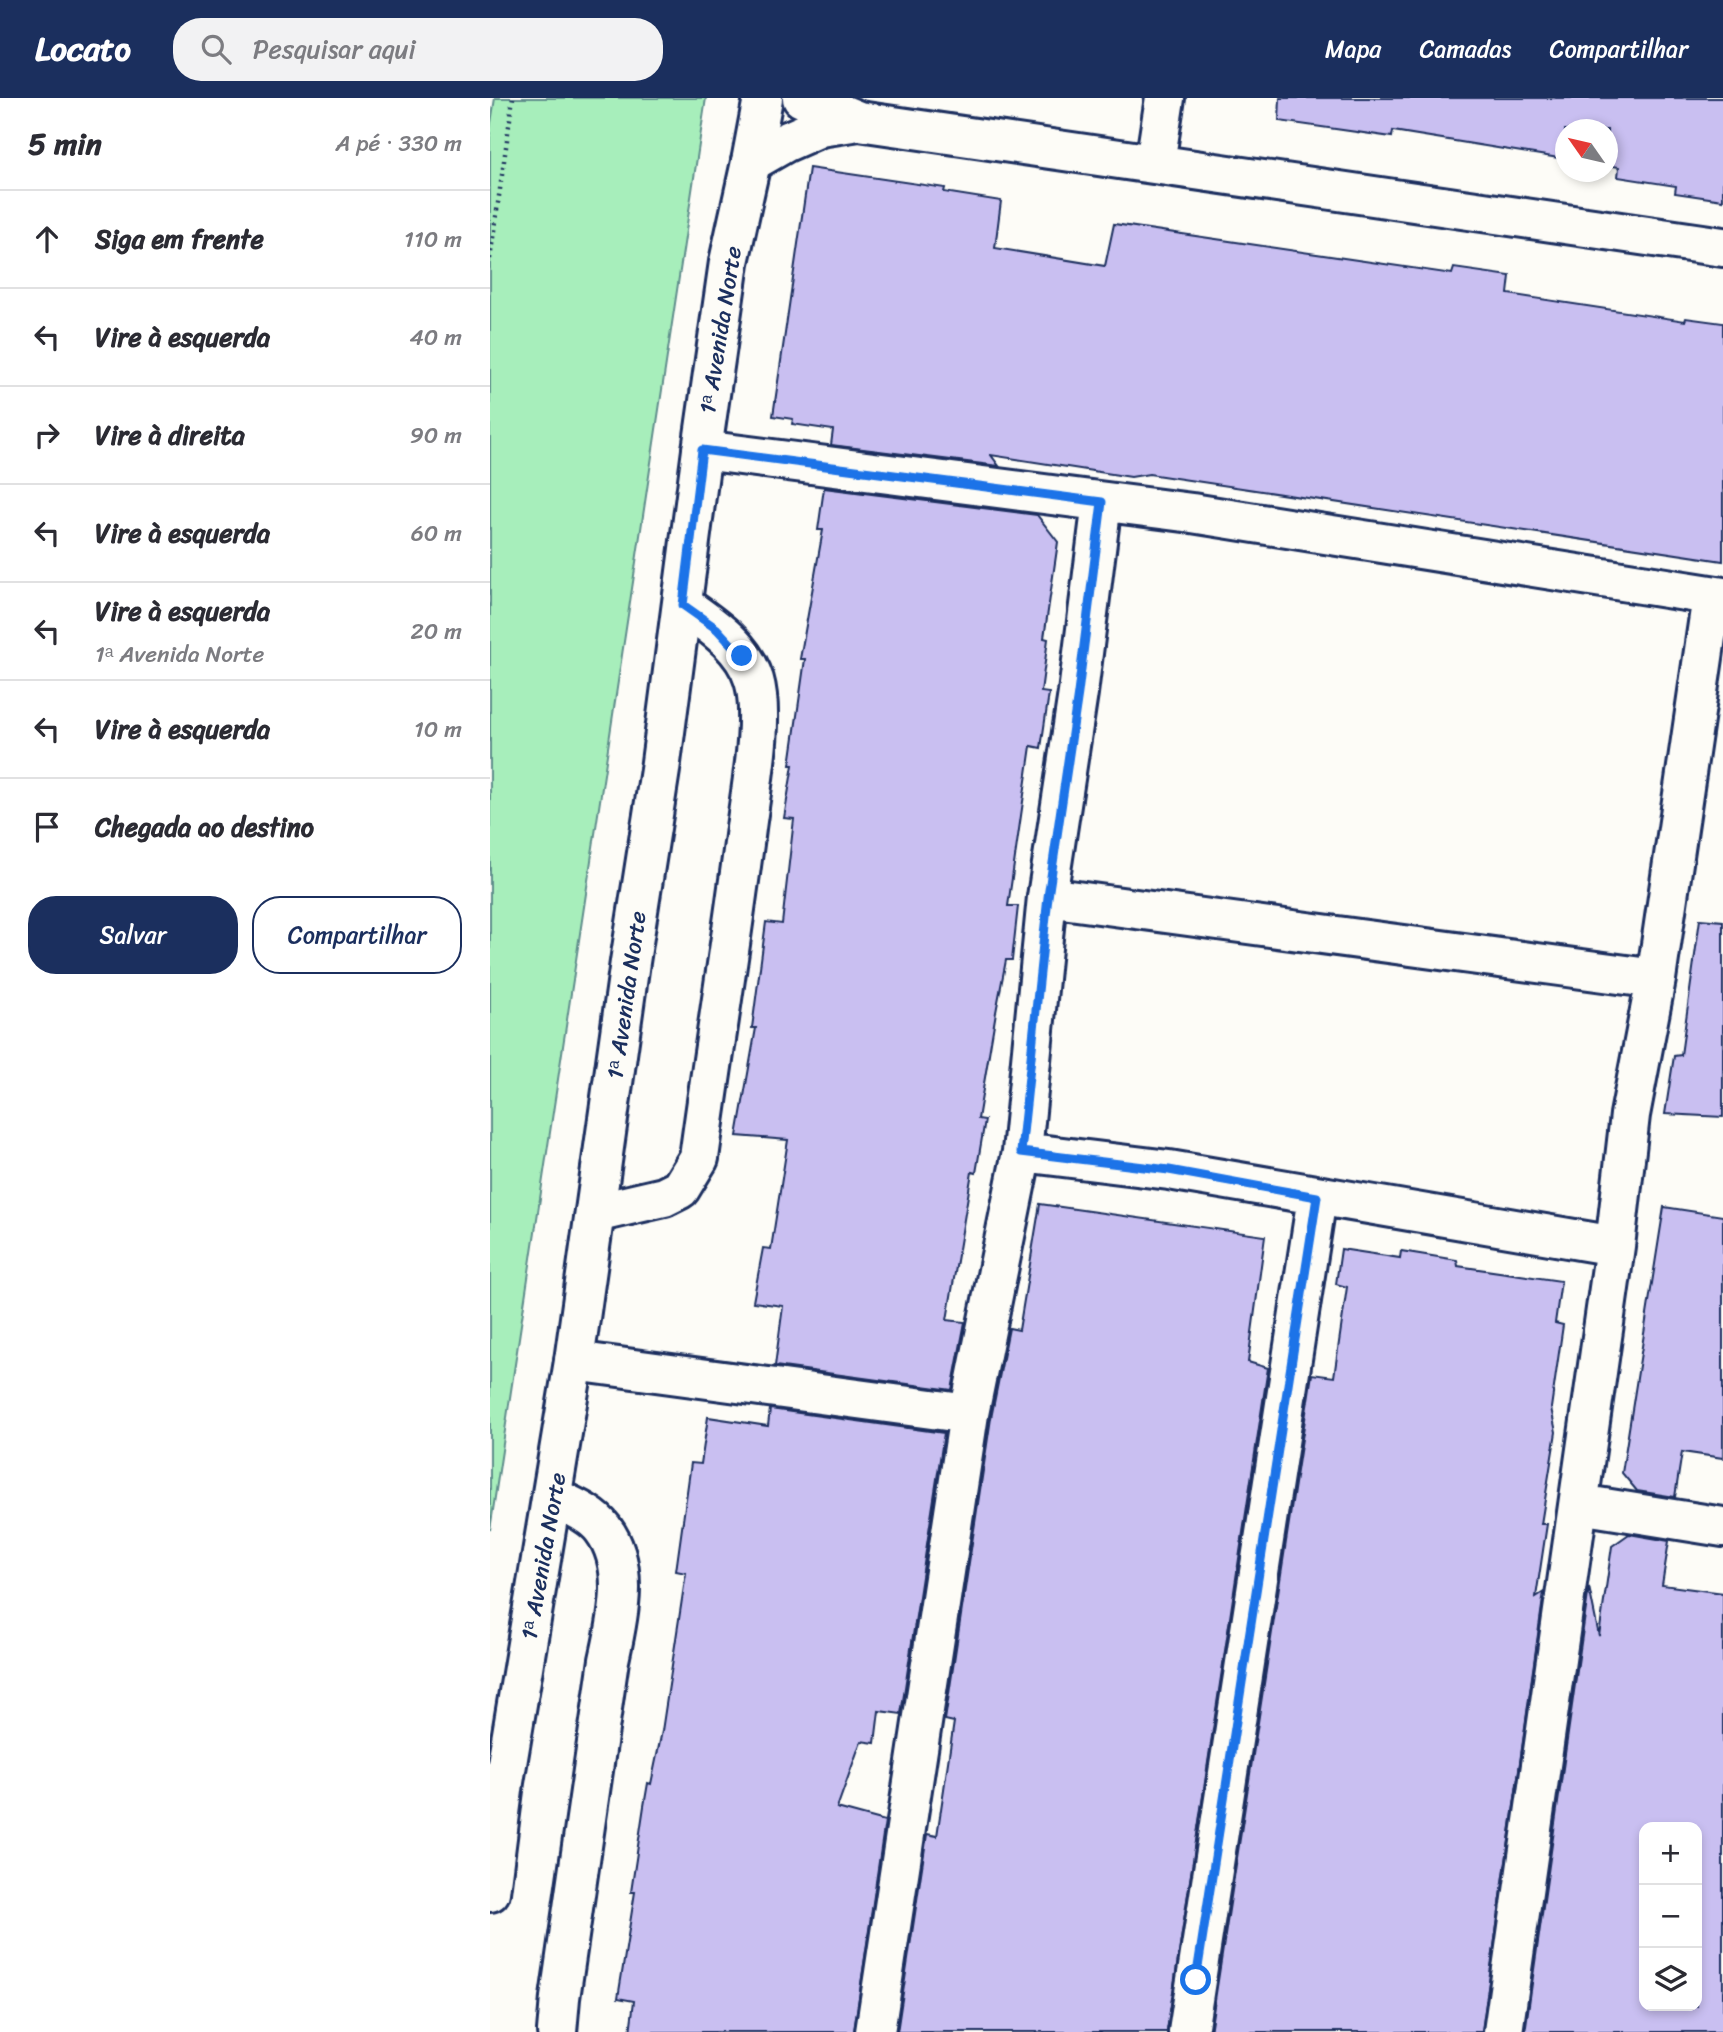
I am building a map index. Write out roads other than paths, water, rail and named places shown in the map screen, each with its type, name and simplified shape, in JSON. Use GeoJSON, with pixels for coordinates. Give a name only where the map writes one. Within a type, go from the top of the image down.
{"type":"FeatureCollection","features":[{"type":"Feature","properties":{"kind":"street","name":"1ᵃ Avenida Norte"},"geometry":{"type":"LineString","coordinates":[[490,1892],[504,1782],[574,1361],[683,605],[729,262],[763,98]]}},
{"type":"Feature","properties":{"kind":"street"},"geometry":{"type":"LineString","coordinates":[[802,98],[859,121],[1723,247]]}},
{"type":"Feature","properties":{"kind":"street"},"geometry":{"type":"LineString","coordinates":[[1155,163],[1165,98]]}},
{"type":"Feature","properties":{"kind":"street"},"geometry":{"type":"LineString","coordinates":[[751,162],[820,127],[859,121]]}},
{"type":"Feature","properties":{"kind":"street"},"geometry":{"type":"LineString","coordinates":[[702,450],[1205,515],[1717,596],[1656,979],[1630,1115],[1615,1246],[1503,2032]]}},
{"type":"Feature","properties":{"kind":"street"},"geometry":{"type":"LineString","coordinates":[[875,2032],[969,1413],[1021,1152],[1048,897],[1102,502]]}},
{"type":"Feature","properties":{"kind":"street"},"geometry":{"type":"LineString","coordinates":[[595,1213],[664,1197],[680,1189],[699,1158],[757,750],[754,681],[742,656],[717,629],[683,605]]}},
{"type":"Feature","properties":{"kind":"street"},"geometry":{"type":"LineString","coordinates":[[1048,897],[1656,979]]}},
{"type":"Feature","properties":{"kind":"street"},"geometry":{"type":"LineString","coordinates":[[1021,1152],[1169,1170],[1615,1246]]}},
{"type":"Feature","properties":{"kind":"street"},"geometry":{"type":"LineString","coordinates":[[1188,2032],[1317,1197]]}},
{"type":"Feature","properties":{"kind":"street"},"geometry":{"type":"LineString","coordinates":[[574,1361],[969,1413]]}},
{"type":"Feature","properties":{"kind":"street"},"geometry":{"type":"LineString","coordinates":[[553,1497],[582,1511],[602,1528],[614,1546],[619,1568],[619,1615],[609,1660],[557,2032]]}},
{"type":"Feature","properties":{"kind":"street"},"geometry":{"type":"LineString","coordinates":[[1579,1504],[1723,1527]]}}]}
